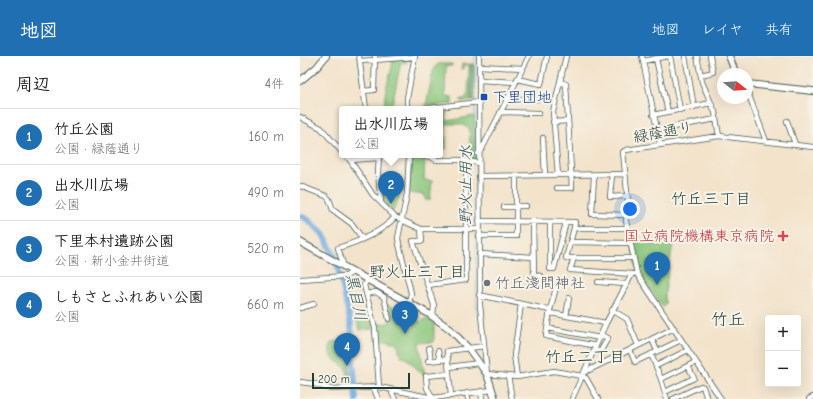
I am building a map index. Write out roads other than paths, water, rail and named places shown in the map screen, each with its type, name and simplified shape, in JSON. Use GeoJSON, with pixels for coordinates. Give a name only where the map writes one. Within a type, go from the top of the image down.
{"type":"FeatureCollection","features":[{"type":"Feature","properties":{"kind":"main road"},"geometry":{"type":"LineString","coordinates":[[300,81],[317,67],[326,56]]}},
{"type":"Feature","properties":{"kind":"main road"},"geometry":{"type":"LineString","coordinates":[[729,56],[734,68]]}},
{"type":"Feature","properties":{"kind":"main road"},"geometry":{"type":"LineString","coordinates":[[753,85],[813,91]]}},
{"type":"Feature","properties":{"kind":"main road"},"geometry":{"type":"LineString","coordinates":[[300,242],[433,316],[450,329],[468,348],[487,374],[487,390],[495,399]]}},
{"type":"Feature","properties":{"kind":"street"},"geometry":{"type":"LineString","coordinates":[[366,106],[360,59],[415,56],[407,98],[407,106]]}},
{"type":"Feature","properties":{"kind":"street"},"geometry":{"type":"LineString","coordinates":[[479,56],[477,102],[479,221],[477,229],[479,236],[479,295],[487,374],[517,377],[554,371],[583,374],[674,328]]}},
{"type":"Feature","properties":{"kind":"street"},"geometry":{"type":"LineString","coordinates":[[478,154],[482,149],[529,56]]}},
{"type":"Feature","properties":{"kind":"street"},"geometry":{"type":"LineString","coordinates":[[479,80],[516,81],[541,84],[547,56]]}},
{"type":"Feature","properties":{"kind":"street"},"geometry":{"type":"LineString","coordinates":[[558,175],[553,112],[566,56]]}},
{"type":"Feature","properties":{"kind":"street"},"geometry":{"type":"LineString","coordinates":[[660,144],[642,59],[669,56],[680,110]]}},
{"type":"Feature","properties":{"kind":"street"},"geometry":{"type":"LineString","coordinates":[[685,56],[694,107]]}},
{"type":"Feature","properties":{"kind":"street"},"geometry":{"type":"LineString","coordinates":[[697,56],[700,76],[711,103],[719,136]]}},
{"type":"Feature","properties":{"kind":"street"},"geometry":{"type":"LineString","coordinates":[[700,76],[713,72],[710,56]]}},
{"type":"Feature","properties":{"kind":"street"},"geometry":{"type":"LineString","coordinates":[[363,90],[374,90],[375,58]]}},
{"type":"Feature","properties":{"kind":"street"},"geometry":{"type":"LineString","coordinates":[[656,58],[668,112]]}},
{"type":"Feature","properties":{"kind":"street"},"geometry":{"type":"LineString","coordinates":[[479,66],[523,68]]}},
{"type":"Feature","properties":{"kind":"street"},"geometry":{"type":"LineString","coordinates":[[557,188],[572,188],[566,84],[560,82]]}},
{"type":"Feature","properties":{"kind":"street"},"geometry":{"type":"LineString","coordinates":[[507,99],[537,99]]}},
{"type":"Feature","properties":{"kind":"street"},"geometry":{"type":"LineString","coordinates":[[443,106],[477,102]]}},
{"type":"Feature","properties":{"kind":"street"},"geometry":{"type":"LineString","coordinates":[[653,115],[711,103]]}},
{"type":"Feature","properties":{"kind":"street"},"geometry":{"type":"LineString","coordinates":[[752,104],[766,141]]}},
{"type":"Feature","properties":{"kind":"street"},"geometry":{"type":"LineString","coordinates":[[500,112],[539,113]]}},
{"type":"Feature","properties":{"kind":"street"},"geometry":{"type":"LineString","coordinates":[[300,117],[321,128],[339,149]]}},
{"type":"Feature","properties":{"kind":"street"},"geometry":{"type":"LineString","coordinates":[[657,130],[716,119]]}},
{"type":"Feature","properties":{"kind":"street"},"geometry":{"type":"LineString","coordinates":[[553,122],[568,121]]}},
{"type":"Feature","properties":{"kind":"street"},"geometry":{"type":"LineString","coordinates":[[787,121],[795,144]]}},
{"type":"Feature","properties":{"kind":"street","name":"緑蔭通り"},"geometry":{"type":"LineString","coordinates":[[721,399],[674,328],[634,274],[633,258],[627,228],[626,215],[628,196],[623,155],[624,151],[660,144],[719,136],[813,147]]}},
{"type":"Feature","properties":{"kind":"street"},"geometry":{"type":"LineString","coordinates":[[543,138],[545,175]]}},
{"type":"Feature","properties":{"kind":"street"},"geometry":{"type":"LineString","coordinates":[[369,158],[350,160],[366,185],[395,217],[420,229],[477,229]]}},
{"type":"Feature","properties":{"kind":"street"},"geometry":{"type":"LineString","coordinates":[[379,158],[378,174],[381,202]]}},
{"type":"Feature","properties":{"kind":"street"},"geometry":{"type":"LineString","coordinates":[[409,158],[407,194],[398,238],[411,293],[409,303]]}},
{"type":"Feature","properties":{"kind":"street"},"geometry":{"type":"LineString","coordinates":[[433,158],[436,160],[477,163]]}},
{"type":"Feature","properties":{"kind":"street"},"geometry":{"type":"LineString","coordinates":[[428,285],[466,280],[466,162]]}},
{"type":"Feature","properties":{"kind":"street"},"geometry":{"type":"LineString","coordinates":[[612,174],[610,197],[628,196]]}},
{"type":"Feature","properties":{"kind":"street"},"geometry":{"type":"LineString","coordinates":[[479,176],[625,174]]}},
{"type":"Feature","properties":{"kind":"street"},"geometry":{"type":"LineString","coordinates":[[594,175],[592,214],[626,215]]}},
{"type":"Feature","properties":{"kind":"street"},"geometry":{"type":"LineString","coordinates":[[479,236],[516,236],[516,176]]}},
{"type":"Feature","properties":{"kind":"street"},"geometry":{"type":"LineString","coordinates":[[300,186],[329,198],[333,210],[352,224],[362,238]]}},
{"type":"Feature","properties":{"kind":"street"},"geometry":{"type":"LineString","coordinates":[[504,207],[526,206]]}},
{"type":"Feature","properties":{"kind":"street"},"geometry":{"type":"LineString","coordinates":[[342,266],[338,248],[356,242],[387,226],[395,217]]}},
{"type":"Feature","properties":{"kind":"street"},"geometry":{"type":"LineString","coordinates":[[479,221],[575,222],[566,258],[633,258]]}},
{"type":"Feature","properties":{"kind":"street"},"geometry":{"type":"LineString","coordinates":[[533,222],[534,275],[542,276]]}},
{"type":"Feature","properties":{"kind":"street"},"geometry":{"type":"LineString","coordinates":[[550,222],[550,269],[554,269],[566,222]]}},
{"type":"Feature","properties":{"kind":"street"},"geometry":{"type":"LineString","coordinates":[[574,228],[627,228]]}},
{"type":"Feature","properties":{"kind":"street"},"geometry":{"type":"LineString","coordinates":[[420,229],[422,241],[413,241],[434,304],[433,316]]}},
{"type":"Feature","properties":{"kind":"street"},"geometry":{"type":"LineString","coordinates":[[570,242],[630,243]]}},
{"type":"Feature","properties":{"kind":"street"},"geometry":{"type":"LineString","coordinates":[[479,254],[533,257]]}},
{"type":"Feature","properties":{"kind":"street"},"geometry":{"type":"LineString","coordinates":[[574,258],[570,270],[634,274]]}},
{"type":"Feature","properties":{"kind":"street"},"geometry":{"type":"LineString","coordinates":[[300,279],[346,276],[353,272]]}},
{"type":"Feature","properties":{"kind":"street"},"geometry":{"type":"LineString","coordinates":[[572,399],[612,310],[626,284],[634,274]]}},
{"type":"Feature","properties":{"kind":"street"},"geometry":{"type":"LineString","coordinates":[[367,280],[364,286],[375,328],[379,387]]}},
{"type":"Feature","properties":{"kind":"street"},"geometry":{"type":"LineString","coordinates":[[598,282],[626,284]]}},
{"type":"Feature","properties":{"kind":"street"},"geometry":{"type":"LineString","coordinates":[[547,328],[608,338],[600,352],[595,348],[546,336],[547,328],[550,311],[557,284]]}},
{"type":"Feature","properties":{"kind":"street"},"geometry":{"type":"LineString","coordinates":[[366,294],[376,292],[384,297],[388,319]]}},
{"type":"Feature","properties":{"kind":"street"},"geometry":{"type":"LineString","coordinates":[[479,295],[566,316],[606,323]]}},
{"type":"Feature","properties":{"kind":"street"},"geometry":{"type":"LineString","coordinates":[[566,316],[569,298]]}},
{"type":"Feature","properties":{"kind":"street"},"geometry":{"type":"LineString","coordinates":[[300,308],[314,304]]}},
{"type":"Feature","properties":{"kind":"street"},"geometry":{"type":"LineString","coordinates":[[517,377],[514,355],[521,304]]}},
{"type":"Feature","properties":{"kind":"street"},"geometry":{"type":"LineString","coordinates":[[612,310],[626,319],[638,345]]}},
{"type":"Feature","properties":{"kind":"street"},"geometry":{"type":"LineString","coordinates":[[652,339],[658,351]]}},
{"type":"Feature","properties":{"kind":"street"},"geometry":{"type":"LineString","coordinates":[[630,350],[635,362],[681,340]]}},
{"type":"Feature","properties":{"kind":"street"},"geometry":{"type":"LineString","coordinates":[[452,397],[447,351],[484,346]]}},
{"type":"Feature","properties":{"kind":"street"},"geometry":{"type":"LineString","coordinates":[[429,348],[430,361],[448,359]]}},
{"type":"Feature","properties":{"kind":"street"},"geometry":{"type":"LineString","coordinates":[[656,366],[688,350]]}},
{"type":"Feature","properties":{"kind":"street"},"geometry":{"type":"LineString","coordinates":[[438,351],[440,360]]}},
{"type":"Feature","properties":{"kind":"street"},"geometry":{"type":"LineString","coordinates":[[651,354],[667,399]]}},
{"type":"Feature","properties":{"kind":"street"},"geometry":{"type":"LineString","coordinates":[[661,379],[696,362]]}},
{"type":"Feature","properties":{"kind":"street"},"geometry":{"type":"LineString","coordinates":[[449,367],[479,363]]}},
{"type":"Feature","properties":{"kind":"street"},"geometry":{"type":"LineString","coordinates":[[665,392],[694,378],[688,366]]}},
{"type":"Feature","properties":{"kind":"street"},"geometry":{"type":"LineString","coordinates":[[432,398],[427,388],[426,376],[449,374]]}},
{"type":"Feature","properties":{"kind":"street"},"geometry":{"type":"LineString","coordinates":[[583,374],[596,398]]}},
{"type":"Feature","properties":{"kind":"street"},"geometry":{"type":"LineString","coordinates":[[508,376],[512,399]]}},
{"type":"Feature","properties":{"kind":"street"},"geometry":{"type":"LineString","coordinates":[[300,382],[330,388],[373,386],[432,398],[452,397],[487,390]]}},
{"type":"Feature","properties":{"kind":"street"},"geometry":{"type":"LineString","coordinates":[[373,386],[378,399]]}},
{"type":"Feature","properties":{"kind":"street"},"geometry":{"type":"LineString","coordinates":[[673,399],[701,386],[703,387],[707,399]]}},
{"type":"Feature","properties":{"kind":"street"},"geometry":{"type":"LineString","coordinates":[[393,390],[392,393],[394,399]]}},
{"type":"Feature","properties":{"kind":"street"},"geometry":{"type":"LineString","coordinates":[[482,399],[487,390]]}},
{"type":"Feature","properties":{"kind":"street"},"geometry":{"type":"LineString","coordinates":[[467,393],[468,399]]}},
{"type":"Feature","properties":{"kind":"street"},"geometry":{"type":"LineString","coordinates":[[410,394],[412,399]]}},
{"type":"Feature","properties":{"kind":"street"},"geometry":{"type":"LineString","coordinates":[[684,394],[686,399]]}},
{"type":"Feature","properties":{"kind":"street"},"geometry":{"type":"LineString","coordinates":[[809,399],[813,397]]}},
{"type":"Feature","properties":{"kind":"waterway","name":"野火止用水"},"geometry":{"type":"LineString","coordinates":[[475,56],[475,101]]}},
{"type":"Feature","properties":{"kind":"waterway","name":"野火止用水"},"geometry":{"type":"LineString","coordinates":[[475,105],[476,161]]}},
{"type":"Feature","properties":{"kind":"waterway","name":"野火止用水"},"geometry":{"type":"LineString","coordinates":[[476,165],[476,227]]}},
{"type":"Feature","properties":{"kind":"waterway","name":"黒目川"},"geometry":{"type":"LineString","coordinates":[[301,216],[307,219],[323,234],[335,257],[351,325],[356,399]]}},
{"type":"Feature","properties":{"kind":"waterway","name":"野火止用水"},"geometry":{"type":"LineString","coordinates":[[476,231],[477,313]]}},
{"type":"Feature","properties":{"kind":"waterway","name":"野火止用水"},"geometry":{"type":"LineString","coordinates":[[479,373],[486,389]]}},
{"type":"Feature","properties":{"kind":"waterway","name":"野火止用水"},"geometry":{"type":"LineString","coordinates":[[488,392],[490,399]]}},
{"type":"Feature","properties":{"kind":"place","name":"下里団地"},"geometry":{"type":"Point","coordinates":[484,97]}},
{"type":"Feature","properties":{"kind":"place","name":"出水川広場"},"geometry":{"type":"Point","coordinates":[391,204]}},
{"type":"Feature","properties":{"kind":"place","name":"国立病院機構東京病院"},"geometry":{"type":"Point","coordinates":[783,236]}},
{"type":"Feature","properties":{"kind":"place","name":"竹丘淺間神社"},"geometry":{"type":"Point","coordinates":[487,283]}},
{"type":"Feature","properties":{"kind":"place","name":"竹丘公園"},"geometry":{"type":"Point","coordinates":[657,285]}},
{"type":"Feature","properties":{"kind":"place","name":"下里本村遺跡公園"},"geometry":{"type":"Point","coordinates":[405,334]}},
{"type":"Feature","properties":{"kind":"place","name":"しもさとふれあい公園"},"geometry":{"type":"Point","coordinates":[347,366]}},
{"type":"Feature","properties":{"kind":"district","name":"竹丘三丁目"},"geometry":{"type":"Point","coordinates":[711,198]}},
{"type":"Feature","properties":{"kind":"district","name":"野火止三丁目"},"geometry":{"type":"Point","coordinates":[417,271]}},
{"type":"Feature","properties":{"kind":"district","name":"竹丘"},"geometry":{"type":"Point","coordinates":[728,319]}},
{"type":"Feature","properties":{"kind":"district","name":"竹丘二丁目"},"geometry":{"type":"Point","coordinates":[585,356]}}]}
